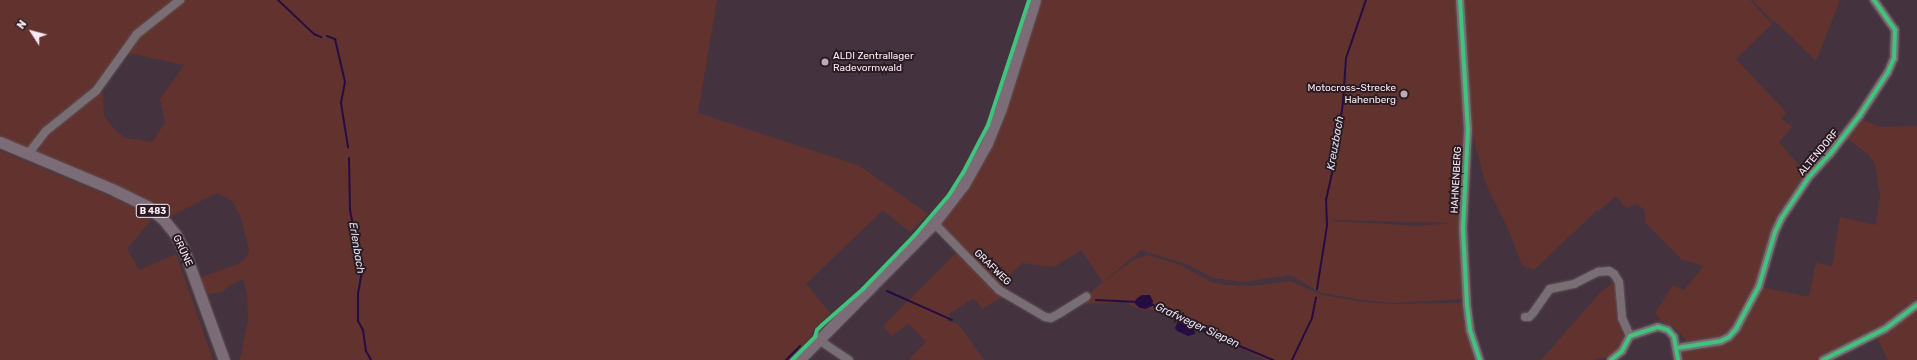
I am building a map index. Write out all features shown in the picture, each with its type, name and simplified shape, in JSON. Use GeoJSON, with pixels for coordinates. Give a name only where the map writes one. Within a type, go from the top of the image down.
{"type":"FeatureCollection","features":[{"type":"Feature","properties":{"kind":"main road"},"geometry":{"type":"LineString","coordinates":[[799,360],[934,223],[964,184],[983,150],[1001,108],[1035,0]]}},
{"type":"Feature","properties":{"kind":"main road","name":"GRÜNE"},"geometry":{"type":"LineString","coordinates":[[0,142],[140,202],[163,219],[176,235],[185,253],[224,360]]}},
{"type":"Feature","properties":{"kind":"street"},"geometry":{"type":"LineString","coordinates":[[28,154],[46,131],[96,90],[137,34],[180,0]]}},
{"type":"Feature","properties":{"kind":"street","name":"HAHNENBERG"},"geometry":{"type":"LineString","coordinates":[[1460,0],[1468,130],[1462,229],[1466,305],[1470,330],[1480,360]]}},
{"type":"Feature","properties":{"kind":"street","name":"ALTENDORF"},"geometry":{"type":"LineString","coordinates":[[1677,348],[1721,341],[1729,337],[1736,329],[1759,286],[1780,219],[1809,177],[1830,154],[1860,115],[1888,72],[1894,58],[1895,30],[1874,0]]}},
{"type":"Feature","properties":{"kind":"street","name":"GRAFWEG"},"geometry":{"type":"LineString","coordinates":[[934,223],[999,290],[1045,317],[1051,318],[1086,297]]}},
{"type":"Feature","properties":{"kind":"street"},"geometry":{"type":"LineString","coordinates":[[1525,317],[1529,317],[1533,313],[1550,289],[1574,284],[1598,272],[1609,271],[1614,274],[1619,282],[1622,318],[1630,336]]}},
{"type":"Feature","properties":{"kind":"street"},"geometry":{"type":"LineString","coordinates":[[1822,360],[1885,329],[1917,305]]}},
{"type":"Feature","properties":{"kind":"street"},"geometry":{"type":"LineString","coordinates":[[1611,360],[1622,352],[1630,336],[1651,328],[1662,327],[1668,330],[1674,337],[1678,360]]}},
{"type":"Feature","properties":{"kind":"street"},"geometry":{"type":"LineString","coordinates":[[819,340],[849,360]]}},
{"type":"Feature","properties":{"kind":"shaded area"},"geometry":{"type":"Polygon","coordinates":[[[0,0],[717,0],[698,113],[860,166],[928,214],[910,232],[883,210],[806,284],[830,313],[814,329],[810,338],[788,360],[240,360],[248,320],[247,292],[243,279],[230,285],[222,292],[207,294],[200,278],[240,263],[247,257],[249,250],[240,215],[232,201],[217,193],[169,217],[143,197],[0,137],[0,0]],[[124,52],[94,90],[103,94],[104,116],[113,128],[125,138],[152,142],[165,123],[160,99],[184,65],[124,52]]]}},
{"type":"Feature","properties":{"kind":"shaded area"},"geometry":{"type":"Polygon","coordinates":[[[1042,0],[1456,0],[1465,127],[1460,223],[1462,299],[1391,303],[1322,293],[1290,275],[1244,282],[1213,278],[1189,265],[1141,250],[1103,282],[1081,250],[1054,267],[1022,263],[999,286],[941,224],[972,182],[999,131],[1042,0]],[[1332,220],[1418,226],[1453,223],[1332,220]]]}},
{"type":"Feature","properties":{"kind":"shaded area"},"geometry":{"type":"Polygon","coordinates":[[[1463,0],[1750,0],[1772,24],[1736,59],[1786,112],[1781,119],[1792,127],[1779,142],[1808,176],[1793,197],[1757,287],[1731,333],[1718,339],[1687,341],[1675,328],[1661,321],[1655,313],[1673,285],[1684,290],[1704,266],[1681,259],[1645,222],[1645,210],[1637,204],[1626,208],[1616,196],[1599,211],[1597,210],[1534,270],[1522,265],[1509,231],[1485,181],[1472,133],[1463,0]]]}},
{"type":"Feature","properties":{"kind":"shaded area"},"geometry":{"type":"Polygon","coordinates":[[[1753,0],[1840,0],[1816,61],[1775,21],[1773,22],[1753,0]]]}},
{"type":"Feature","properties":{"kind":"shaded area"},"geometry":{"type":"Polygon","coordinates":[[[1860,119],[1880,127],[1917,126],[1917,303],[1883,328],[1820,360],[1680,360],[1678,349],[1724,341],[1761,287],[1809,297],[1816,263],[1832,266],[1840,217],[1876,225],[1880,195],[1875,163],[1866,152],[1846,138],[1860,119]]]}},
{"type":"Feature","properties":{"kind":"shaded area"},"geometry":{"type":"Polygon","coordinates":[[[0,151],[114,198],[136,209],[151,220],[127,249],[139,270],[176,254],[213,360],[0,360],[0,151]]]}},
{"type":"Feature","properties":{"kind":"shaded area"},"geometry":{"type":"Polygon","coordinates":[[[957,252],[1004,296],[982,309],[974,298],[950,313],[947,321],[958,324],[984,360],[912,360],[910,358],[926,342],[908,323],[892,336],[883,326],[957,252]]]}},
{"type":"Feature","properties":{"kind":"shaded area"},"geometry":{"type":"Polygon","coordinates":[[[1148,255],[1180,265],[1211,282],[1224,285],[1253,286],[1290,281],[1322,295],[1363,302],[1391,304],[1462,303],[1476,360],[1266,360],[1160,310],[1142,310],[1124,302],[1086,304],[1086,297],[1098,286],[1135,259],[1148,255]]]}},
{"type":"Feature","properties":{"kind":"shaded area"},"geometry":{"type":"Polygon","coordinates":[[[1615,281],[1623,343],[1615,353],[1610,356],[1593,360],[1541,360],[1600,293],[1615,281]]]}},
{"type":"Feature","properties":{"kind":"shaded area"},"geometry":{"type":"Polygon","coordinates":[[[1142,295],[1150,295],[1153,301],[1152,306],[1146,309],[1140,308],[1135,304],[1136,299],[1142,295]]]}},
{"type":"Feature","properties":{"kind":"shaded area"},"geometry":{"type":"Polygon","coordinates":[[[1917,306],[1917,360],[1888,360],[1876,336],[1917,306]]]}},
{"type":"Feature","properties":{"kind":"shaded area"},"geometry":{"type":"Polygon","coordinates":[[[1178,321],[1194,327],[1195,334],[1188,336],[1177,331],[1175,328],[1178,321]]]}},
{"type":"Feature","properties":{"kind":"waterway","name":"Erlenbach"},"geometry":{"type":"LineString","coordinates":[[278,0],[314,34],[321,37]]}},
{"type":"Feature","properties":{"kind":"waterway","name":"Kreuzbach"},"geometry":{"type":"LineString","coordinates":[[1317,289],[1327,226],[1326,200],[1335,160],[1343,102],[1346,58],[1366,0]]}},
{"type":"Feature","properties":{"kind":"waterway","name":"Erlenbach"},"geometry":{"type":"LineString","coordinates":[[327,36],[335,39],[345,82],[341,103],[348,147]]}},
{"type":"Feature","properties":{"kind":"waterway","name":"Erlenbach"},"geometry":{"type":"LineString","coordinates":[[349,158],[350,210],[362,271],[358,293],[358,321],[363,330],[366,351],[371,360]]}},
{"type":"Feature","properties":{"kind":"waterway","name":"Grafweger Siepen"},"geometry":{"type":"LineString","coordinates":[[887,291],[952,320]]}},
{"type":"Feature","properties":{"kind":"waterway","name":"Kreuzbach"},"geometry":{"type":"LineString","coordinates":[[1292,360],[1312,318],[1316,297]]}},
{"type":"Feature","properties":{"kind":"waterway","name":"Grafweger Siepen"},"geometry":{"type":"LineString","coordinates":[[1096,300],[1137,302]]}},
{"type":"Feature","properties":{"kind":"waterway","name":"Grafweger Siepen"},"geometry":{"type":"LineString","coordinates":[[1151,304],[1201,330],[1273,360]]}},
{"type":"Feature","properties":{"kind":"waterway"},"geometry":{"type":"LineString","coordinates":[[786,360],[800,346]]}},
{"type":"Feature","properties":{"kind":"cycle path"},"geometry":{"type":"LineString","coordinates":[[792,360],[815,337],[817,330],[863,289],[914,236],[949,195],[963,173],[988,125],[1029,0]]}},
{"type":"Feature","properties":{"kind":"cycle path"},"geometry":{"type":"LineString","coordinates":[[1460,0],[1468,129],[1463,229],[1467,305],[1470,330],[1480,360]]}},
{"type":"Feature","properties":{"kind":"cycle path"},"geometry":{"type":"LineString","coordinates":[[1677,348],[1721,341],[1729,337],[1736,329],[1759,286],[1775,232],[1781,219],[1809,177],[1830,154],[1860,115],[1888,72],[1894,58],[1895,30],[1874,0]]}},
{"type":"Feature","properties":{"kind":"cycle path"},"geometry":{"type":"LineString","coordinates":[[1823,360],[1885,329],[1917,305]]}},
{"type":"Feature","properties":{"kind":"cycle path"},"geometry":{"type":"LineString","coordinates":[[1611,360],[1622,351],[1630,336],[1658,327],[1668,330],[1674,337],[1678,360]]}},
{"type":"Feature","properties":{"kind":"place","name":"ALDI Zentrallager Radevormwald"},"geometry":{"type":"Point","coordinates":[825,62]}},
{"type":"Feature","properties":{"kind":"place","name":"Motocross-Strecke Hahenberg"},"geometry":{"type":"Point","coordinates":[1404,94]}}]}
